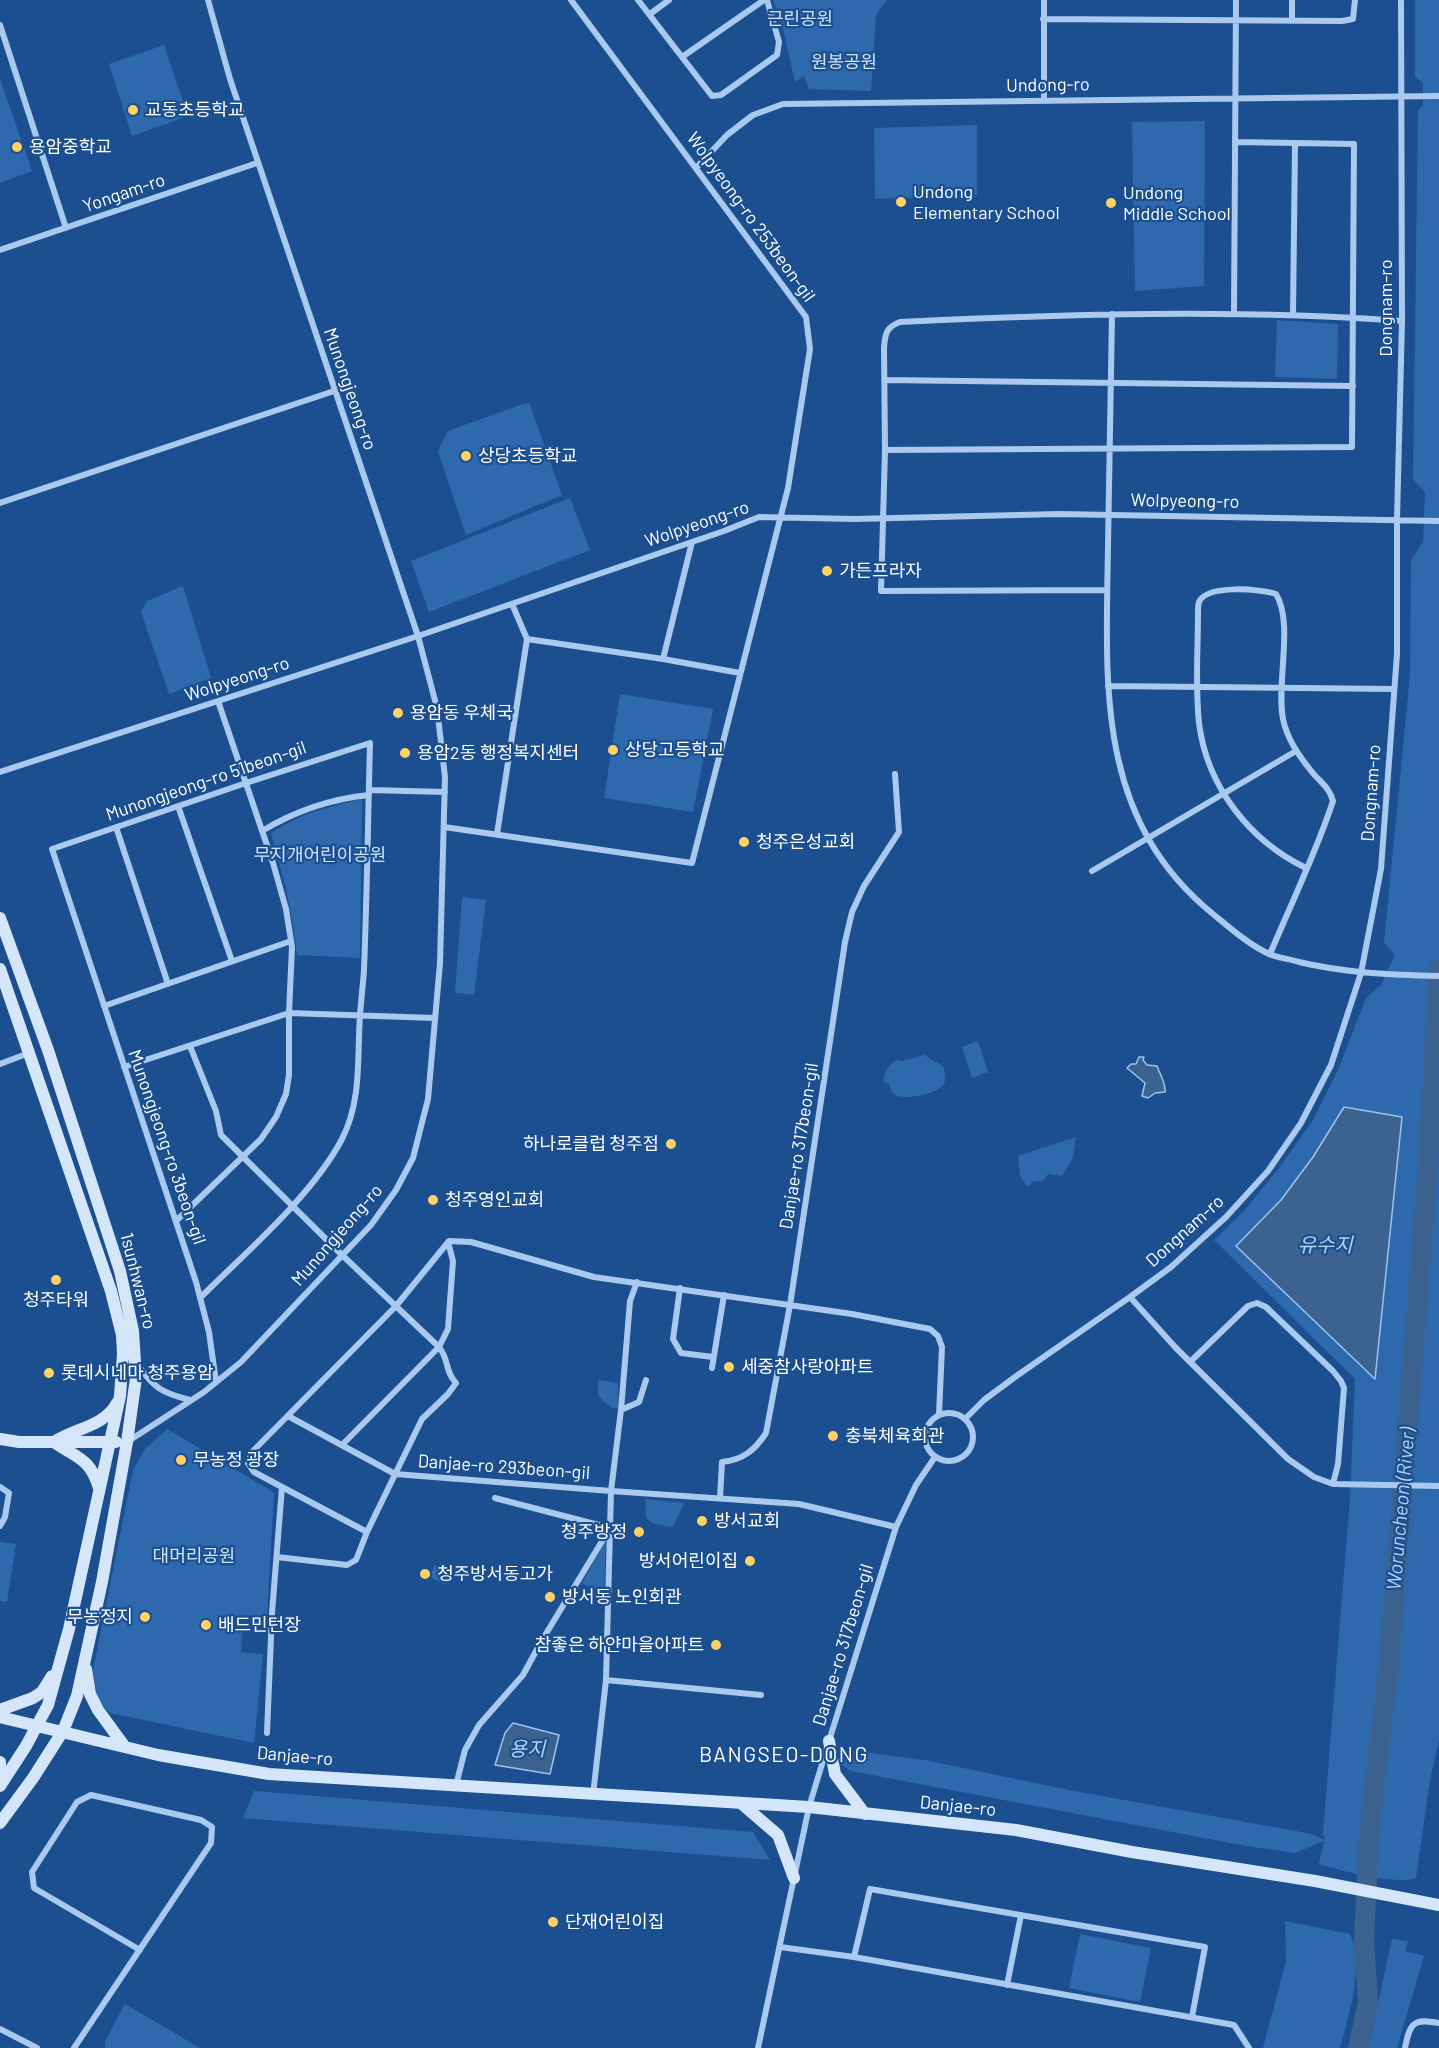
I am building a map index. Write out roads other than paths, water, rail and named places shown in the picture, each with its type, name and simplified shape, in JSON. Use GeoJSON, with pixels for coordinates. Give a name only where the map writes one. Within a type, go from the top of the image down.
{"type":"FeatureCollection","features":[{"type":"Feature","properties":{"kind":"street","name":"Munongjeong-ro"},"geometry":{"type":"LineString","coordinates":[[127,1442],[216,1382],[241,1362],[371,1225],[396,1190],[413,1158],[428,1099],[440,963],[445,777],[437,708],[418,636],[257,163],[208,0]]}},
{"type":"Feature","properties":{"kind":"street"},"geometry":{"type":"LineString","coordinates":[[573,3],[581,0]]}},
{"type":"Feature","properties":{"kind":"street"},"geometry":{"type":"LineString","coordinates":[[638,0],[711,96],[721,95],[777,55],[779,42],[765,0],[682,57]]}},
{"type":"Feature","properties":{"kind":"street"},"geometry":{"type":"LineString","coordinates":[[650,14],[669,0]]}},
{"type":"Feature","properties":{"kind":"street"},"geometry":{"type":"LineString","coordinates":[[1044,0],[1044,100]]}},
{"type":"Feature","properties":{"kind":"street"},"geometry":{"type":"LineString","coordinates":[[1234,313],[1236,0]]}},
{"type":"Feature","properties":{"kind":"street"},"geometry":{"type":"LineString","coordinates":[[1292,0],[1292,20]]}},
{"type":"Feature","properties":{"kind":"street"},"geometry":{"type":"LineString","coordinates":[[1043,19],[1342,21],[1353,19],[1355,0]]}},
{"type":"Feature","properties":{"kind":"street","name":"Dongnam-ro"},"geometry":{"type":"LineString","coordinates":[[965,1419],[999,1388],[1171,1267],[1226,1217],[1268,1171],[1301,1123],[1331,1065],[1361,973],[1381,869],[1397,654],[1397,519],[1402,321],[1401,0]]}},
{"type":"Feature","properties":{"kind":"street","name":"Wolpyeong-ro 253beon-gil"},"geometry":{"type":"LineString","coordinates":[[497,834],[692,863],[788,488],[810,349],[806,316],[573,3]]}},
{"type":"Feature","properties":{"kind":"street"},"geometry":{"type":"LineString","coordinates":[[0,25],[66,228]]}},
{"type":"Feature","properties":{"kind":"street","name":"Undong-ro"},"geometry":{"type":"LineString","coordinates":[[696,168],[727,135],[753,115],[783,104],[1439,96]]}},
{"type":"Feature","properties":{"kind":"street"},"geometry":{"type":"LineString","coordinates":[[885,450],[1352,447],[1354,144],[1236,142]]}},
{"type":"Feature","properties":{"kind":"street"},"geometry":{"type":"LineString","coordinates":[[1293,315],[1295,144]]}},
{"type":"Feature","properties":{"kind":"street","name":"Yongam-ro"},"geometry":{"type":"LineString","coordinates":[[0,250],[257,163]]}},
{"type":"Feature","properties":{"kind":"street"},"geometry":{"type":"LineString","coordinates":[[1107,590],[881,591],[884,519],[885,332],[892,325],[900,322],[1173,312],[1353,317],[1402,321]]}},
{"type":"Feature","properties":{"kind":"street"},"geometry":{"type":"LineString","coordinates":[[1112,314],[1107,590],[1108,686],[1116,752],[1125,789],[1147,837],[1177,882],[1236,933],[1270,954],[1313,965],[1361,973],[1439,976]]}},
{"type":"Feature","properties":{"kind":"street"},"geometry":{"type":"LineString","coordinates":[[885,381],[1353,386]]}},
{"type":"Feature","properties":{"kind":"street"},"geometry":{"type":"LineString","coordinates":[[0,503],[334,391]]}},
{"type":"Feature","properties":{"kind":"street","name":"Wolpyeong-ro"},"geometry":{"type":"LineString","coordinates":[[0,772],[418,636],[693,542],[759,517],[884,519],[1108,515],[1439,521]]}},
{"type":"Feature","properties":{"kind":"street"},"geometry":{"type":"LineString","coordinates":[[663,659],[693,542]]}},
{"type":"Feature","properties":{"kind":"street"},"geometry":{"type":"LineString","coordinates":[[1270,954],[1306,868],[1334,801],[1328,788],[1296,751],[1283,719],[1282,604],[1276,594],[1263,590],[1218,591],[1206,594],[1199,602],[1197,686],[1199,724],[1210,767],[1240,818],[1259,838],[1283,857],[1306,868]]}},
{"type":"Feature","properties":{"kind":"street"},"geometry":{"type":"LineString","coordinates":[[444,827],[497,834],[527,639],[512,604]]}},
{"type":"Feature","properties":{"kind":"street"},"geometry":{"type":"LineString","coordinates":[[527,639],[740,673]]}},
{"type":"Feature","properties":{"kind":"street"},"geometry":{"type":"LineString","coordinates":[[1108,686],[1281,686],[1394,689]]}},
{"type":"Feature","properties":{"kind":"street"},"geometry":{"type":"LineString","coordinates":[[177,1220],[261,1138],[276,1117],[286,1094],[289,1075],[291,942],[286,909],[218,701]]}},
{"type":"Feature","properties":{"kind":"street","name":"Munongjeong-ro 51beon-gil"},"geometry":{"type":"LineString","coordinates":[[52,849],[370,743],[369,792]]}},
{"type":"Feature","properties":{"kind":"street"},"geometry":{"type":"LineString","coordinates":[[1092,871],[1147,837],[1225,795],[1296,751]]}},
{"type":"Feature","properties":{"kind":"street","name":"Danjae-ro 317beon-gil"},"geometry":{"type":"LineString","coordinates":[[720,1498],[722,1462],[741,1458],[757,1447],[766,1433],[790,1305],[845,943],[852,912],[864,886],[899,832],[895,774]]}},
{"type":"Feature","properties":{"kind":"street"},"geometry":{"type":"LineString","coordinates":[[200,1298],[292,1206],[326,1167],[343,1138],[352,1111],[359,1073],[369,792]]}},
{"type":"Feature","properties":{"kind":"street"},"geometry":{"type":"LineString","coordinates":[[262,831],[313,806],[369,792],[445,792]]}},
{"type":"Feature","properties":{"kind":"street"},"geometry":{"type":"LineString","coordinates":[[178,806],[232,961]]}},
{"type":"Feature","properties":{"kind":"street"},"geometry":{"type":"LineString","coordinates":[[116,827],[168,984]]}},
{"type":"Feature","properties":{"kind":"street","name":"Munongjeong-ro 3beon-gil"},"geometry":{"type":"LineString","coordinates":[[52,849],[177,1220],[209,1332],[216,1382]]}},
{"type":"Feature","properties":{"kind":"street","name":"1sunhwan-ro"},"geometry":{"type":"LineString","coordinates":[[0,918],[48,1050],[120,1271],[129,1308],[136,1361],[136,1378],[127,1442],[77,1696],[63,1731],[33,1778],[0,1823]]}},
{"type":"Feature","properties":{"kind":"street"},"geometry":{"type":"LineString","coordinates":[[104,1006],[291,942]]}},
{"type":"Feature","properties":{"kind":"street","name":"1sunhwan-ro"},"geometry":{"type":"LineString","coordinates":[[0,969],[119,1317],[123,1354],[120,1396],[61,1663],[48,1705],[26,1746],[0,1786]]}},
{"type":"Feature","properties":{"kind":"street"},"geometry":{"type":"LineString","coordinates":[[124,1067],[289,1013],[435,1018]]}},
{"type":"Feature","properties":{"kind":"street"},"geometry":{"type":"LineString","coordinates":[[190,1046],[216,1111],[221,1135],[439,1347],[447,1356],[449,1375],[456,1383],[422,1419],[367,1532],[356,1560],[347,1565],[277,1557]]}},
{"type":"Feature","properties":{"kind":"street"},"geometry":{"type":"LineString","coordinates":[[0,1064],[29,1053]]}},
{"type":"Feature","properties":{"kind":"street"},"geometry":{"type":"LineString","coordinates":[[448,1242],[471,1242],[594,1277],[790,1305],[930,1329],[938,1336],[942,1347],[939,1414]]}},
{"type":"Feature","properties":{"kind":"street"},"geometry":{"type":"LineString","coordinates":[[367,1532],[254,1472],[248,1463],[252,1452],[396,1306],[448,1242]]}},
{"type":"Feature","properties":{"kind":"street"},"geometry":{"type":"LineString","coordinates":[[342,1445],[439,1347],[448,1329],[453,1261],[448,1242]]}},
{"type":"Feature","properties":{"kind":"street","name":"Danjae-ro 293beon-gil"},"geometry":{"type":"LineString","coordinates":[[606,1680],[611,1491],[621,1410],[630,1301],[637,1282]]}},
{"type":"Feature","properties":{"kind":"street"},"geometry":{"type":"LineString","coordinates":[[680,1288],[673,1339],[681,1353],[713,1357]]}},
{"type":"Feature","properties":{"kind":"street"},"geometry":{"type":"LineString","coordinates":[[712,1368],[724,1295]]}},
{"type":"Feature","properties":{"kind":"street"},"geometry":{"type":"LineString","coordinates":[[1130,1298],[1190,1362],[1288,1459],[1314,1477],[1333,1484],[1437,1486]]}},
{"type":"Feature","properties":{"kind":"street"},"geometry":{"type":"LineString","coordinates":[[1190,1362],[1248,1306],[1257,1303],[1266,1307],[1341,1380],[1344,1388],[1338,1464],[1333,1484]]}},
{"type":"Feature","properties":{"kind":"street"},"geometry":{"type":"LineString","coordinates":[[136,1361],[157,1388],[173,1396],[190,1400]]}},
{"type":"Feature","properties":{"kind":"street"},"geometry":{"type":"LineString","coordinates":[[621,1410],[639,1402],[646,1380]]}},
{"type":"Feature","properties":{"kind":"street"},"geometry":{"type":"LineString","coordinates":[[54,1442],[67,1434],[86,1429],[101,1421],[116,1407],[120,1396]]}},
{"type":"Feature","properties":{"kind":"street"},"geometry":{"type":"LineString","coordinates":[[955,1413],[965,1419],[972,1428],[974,1437],[968,1452],[955,1461],[935,1457],[927,1448],[925,1432],[928,1425],[939,1414],[955,1413]]}},
{"type":"Feature","properties":{"kind":"street"},"geometry":{"type":"LineString","coordinates":[[288,1416],[395,1474]]}},
{"type":"Feature","properties":{"kind":"street"},"geometry":{"type":"LineString","coordinates":[[0,1439],[19,1442],[127,1442]]}},
{"type":"Feature","properties":{"kind":"street"},"geometry":{"type":"LineString","coordinates":[[54,1442],[86,1462],[96,1477],[99,1488]]}},
{"type":"Feature","properties":{"kind":"street","name":"Danjae-ro 317beon-gil"},"geometry":{"type":"LineString","coordinates":[[758,2048],[809,1807],[896,1527],[916,1485],[935,1457]]}},
{"type":"Feature","properties":{"kind":"street","name":"Danjae-ro 293beon-gil"},"geometry":{"type":"LineString","coordinates":[[395,1474],[800,1504],[896,1527]]}},
{"type":"Feature","properties":{"kind":"street"},"geometry":{"type":"LineString","coordinates":[[0,1487],[9,1493],[5,1517],[0,1526]]}},
{"type":"Feature","properties":{"kind":"street","name":"Danjae-ro"},"geometry":{"type":"LineString","coordinates":[[267,1733],[282,1487]]}},
{"type":"Feature","properties":{"kind":"street","name":"Danjae-ro 293beon-gil"},"geometry":{"type":"LineString","coordinates":[[495,1498],[610,1528]]}},
{"type":"Feature","properties":{"kind":"street","name":"Danjae-ro 293beon-gil"},"geometry":{"type":"LineString","coordinates":[[456,1786],[465,1750],[479,1725],[523,1675],[610,1528]]}},
{"type":"Feature","properties":{"kind":"street"},"geometry":{"type":"LineString","coordinates":[[0,1710],[25,1703],[42,1692],[61,1663]]}},
{"type":"Feature","properties":{"kind":"street"},"geometry":{"type":"LineString","coordinates":[[85,1663],[90,1694],[98,1710],[125,1747]]}},
{"type":"Feature","properties":{"kind":"street"},"geometry":{"type":"LineString","coordinates":[[593,1796],[606,1680],[761,1695]]}},
{"type":"Feature","properties":{"kind":"street","name":"Danjae-ro"},"geometry":{"type":"LineString","coordinates":[[0,1717],[158,1755],[269,1774],[593,1796],[809,1807],[1016,1830],[1144,1854],[1315,1881],[1439,1905]]}},
{"type":"Feature","properties":{"kind":"street"},"geometry":{"type":"LineString","coordinates":[[829,1741],[835,1774],[865,1814]]}},
{"type":"Feature","properties":{"kind":"street"},"geometry":{"type":"LineString","coordinates":[[0,1762],[0,1774]]}},
{"type":"Feature","properties":{"kind":"street"},"geometry":{"type":"LineString","coordinates":[[74,2048],[140,1950],[211,1843],[212,1827],[201,1820],[91,1795],[78,1802],[32,1872],[34,1888],[140,1950]]}},
{"type":"Feature","properties":{"kind":"street"},"geometry":{"type":"LineString","coordinates":[[742,1804],[778,1835],[794,1878]]}},
{"type":"Feature","properties":{"kind":"street"},"geometry":{"type":"LineString","coordinates":[[854,1958],[870,1889],[1205,1947],[1192,2017]]}},
{"type":"Feature","properties":{"kind":"street"},"geometry":{"type":"LineString","coordinates":[[1007,1984],[1021,1915]]}},
{"type":"Feature","properties":{"kind":"street"},"geometry":{"type":"LineString","coordinates":[[780,1947],[1007,1984],[1234,2025],[1249,2048]]}},
{"type":"Feature","properties":{"kind":"street"},"geometry":{"type":"LineString","coordinates":[[1405,2048],[1409,2030],[1415,2024],[1423,2020],[1439,2023]]}},
{"type":"Feature","properties":{"kind":"street"},"geometry":{"type":"LineString","coordinates":[[0,2029],[37,2048]]}},
{"type":"Feature","properties":{"kind":"water"},"geometry":{"type":"Polygon","coordinates":[[[1139,1057],[1144,1057],[1143,1060],[1147,1065],[1157,1066],[1164,1082],[1165,1092],[1155,1093],[1148,1098],[1142,1096],[1145,1083],[1127,1068],[1131,1064],[1136,1064],[1139,1057]]]}},
{"type":"Feature","properties":{"kind":"water","name":"유수지"},"geometry":{"type":"Polygon","coordinates":[[[1344,1107],[1402,1117],[1375,1379],[1236,1246],[1281,1200],[1313,1157],[1344,1107]]]}},
{"type":"Feature","properties":{"kind":"water","name":"용지"},"geometry":{"type":"Polygon","coordinates":[[[513,1723],[559,1735],[550,1774],[495,1765],[505,1733],[513,1723]]]}},
{"type":"Feature","properties":{"kind":"waterway","name":"Woruncheon (River)"},"geometry":{"type":"LineString","coordinates":[[1358,2048],[1368,2002],[1364,1940],[1369,1833],[1389,1664],[1428,1166],[1439,968]]}},
{"type":"Feature","properties":{"kind":"place","name":"교동초등학교"},"geometry":{"type":"Point","coordinates":[133,110]}},
{"type":"Feature","properties":{"kind":"place","name":"용암중학교"},"geometry":{"type":"Point","coordinates":[17,147]}},
{"type":"Feature","properties":{"kind":"place","name":"Undong Elementary School"},"geometry":{"type":"Point","coordinates":[901,202]}},
{"type":"Feature","properties":{"kind":"place","name":"Undong Middle School"},"geometry":{"type":"Point","coordinates":[1111,203]}},
{"type":"Feature","properties":{"kind":"place","name":"상당초등학교"},"geometry":{"type":"Point","coordinates":[466,456]}},
{"type":"Feature","properties":{"kind":"place","name":"가든프라자"},"geometry":{"type":"Point","coordinates":[827,571]}},
{"type":"Feature","properties":{"kind":"place","name":"용암동 우체국"},"geometry":{"type":"Point","coordinates":[398,713]}},
{"type":"Feature","properties":{"kind":"place","name":"상당고등학교"},"geometry":{"type":"Point","coordinates":[613,750]}},
{"type":"Feature","properties":{"kind":"place","name":"용암2동 행정복지센터"},"geometry":{"type":"Point","coordinates":[405,753]}},
{"type":"Feature","properties":{"kind":"place","name":"청주은성교회"},"geometry":{"type":"Point","coordinates":[744,842]}},
{"type":"Feature","properties":{"kind":"place","name":"하나로클럽 청주점"},"geometry":{"type":"Point","coordinates":[671,1144]}},
{"type":"Feature","properties":{"kind":"place","name":"청주영인교회"},"geometry":{"type":"Point","coordinates":[433,1200]}},
{"type":"Feature","properties":{"kind":"place","name":"청주타워"},"geometry":{"type":"Point","coordinates":[56,1280]}},
{"type":"Feature","properties":{"kind":"place","name":"세중참사랑아파트"},"geometry":{"type":"Point","coordinates":[729,1367]}},
{"type":"Feature","properties":{"kind":"place","name":"롯데시네마 청주용암"},"geometry":{"type":"Point","coordinates":[49,1373]}},
{"type":"Feature","properties":{"kind":"place","name":"충북체육회관"},"geometry":{"type":"Point","coordinates":[833,1436]}},
{"type":"Feature","properties":{"kind":"place","name":"무농정 광장"},"geometry":{"type":"Point","coordinates":[181,1460]}},
{"type":"Feature","properties":{"kind":"place","name":"방서교회"},"geometry":{"type":"Point","coordinates":[702,1521]}},
{"type":"Feature","properties":{"kind":"place","name":"청주방정"},"geometry":{"type":"Point","coordinates":[639,1532]}},
{"type":"Feature","properties":{"kind":"place","name":"방서어린이집"},"geometry":{"type":"Point","coordinates":[750,1561]}},
{"type":"Feature","properties":{"kind":"place","name":"청주방서동고가"},"geometry":{"type":"Point","coordinates":[425,1574]}},
{"type":"Feature","properties":{"kind":"place","name":"방서동 노인회관"},"geometry":{"type":"Point","coordinates":[550,1597]}},
{"type":"Feature","properties":{"kind":"place","name":"무농정지"},"geometry":{"type":"Point","coordinates":[145,1617]}},
{"type":"Feature","properties":{"kind":"place","name":"배드민턴장"},"geometry":{"type":"Point","coordinates":[206,1625]}},
{"type":"Feature","properties":{"kind":"place","name":"참좋은 하얀마을아파트"},"geometry":{"type":"Point","coordinates":[716,1645]}},
{"type":"Feature","properties":{"kind":"place","name":"단재어린이집"},"geometry":{"type":"Point","coordinates":[553,1922]}},
{"type":"Feature","properties":{"kind":"district","name":"BANGSEO-DONG"},"geometry":{"type":"Point","coordinates":[784,1755]}},
{"type":"Feature","properties":{"kind":"park label","name":"근린공원"},"geometry":{"type":"Point","coordinates":[800,19]}},
{"type":"Feature","properties":{"kind":"park label","name":"원봉공원"},"geometry":{"type":"Point","coordinates":[844,62]}},
{"type":"Feature","properties":{"kind":"park label","name":"무지개어린이공원"},"geometry":{"type":"Point","coordinates":[320,855]}},
{"type":"Feature","properties":{"kind":"park label","name":"대머리공원"},"geometry":{"type":"Point","coordinates":[194,1556]}}]}
